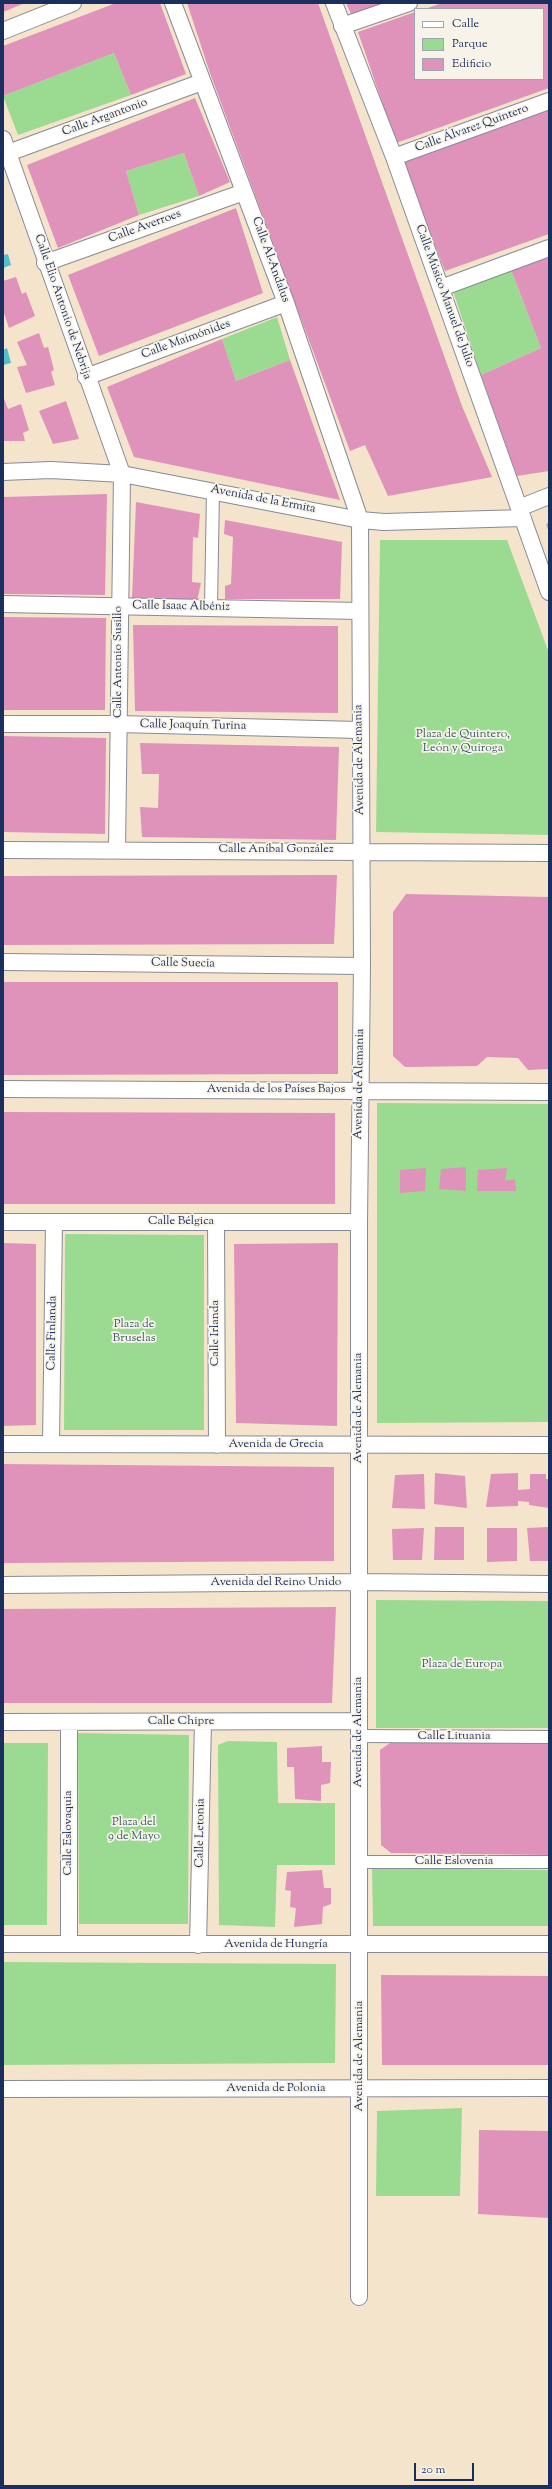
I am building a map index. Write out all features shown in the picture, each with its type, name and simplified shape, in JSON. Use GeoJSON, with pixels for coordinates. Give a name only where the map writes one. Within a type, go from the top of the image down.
{"type":"FeatureCollection","features":[{"type":"Feature","properties":{"kind":"street"},"geometry":{"type":"LineString","coordinates":[[3,31],[73,3]]}},
{"type":"Feature","properties":{"kind":"street","name":"Calle Al-Andalus"},"geometry":{"type":"LineString","coordinates":[[173,3],[286,303],[360,520]]}},
{"type":"Feature","properties":{"kind":"street","name":"Calle Músico Manuel de Julio"},"geometry":{"type":"LineString","coordinates":[[334,3],[394,156],[549,592]]}},
{"type":"Feature","properties":{"kind":"street"},"geometry":{"type":"LineString","coordinates":[[342,26],[409,3]]}},
{"type":"Feature","properties":{"kind":"street","name":"Calle Argantonio"},"geometry":{"type":"LineString","coordinates":[[5,147],[202,82]]}},
{"type":"Feature","properties":{"kind":"street","name":"Calle Álvarez Quintero"},"geometry":{"type":"LineString","coordinates":[[394,156],[549,101]]}},
{"type":"Feature","properties":{"kind":"street","name":"Calle Elio Antonio de Nebrija"},"geometry":{"type":"LineString","coordinates":[[5,147],[86,377],[122,474]]}},
{"type":"Feature","properties":{"kind":"street","name":"Calle Averroes"},"geometry":{"type":"LineString","coordinates":[[46,263],[244,192]]}},
{"type":"Feature","properties":{"kind":"street"},"geometry":{"type":"LineString","coordinates":[[441,288],[549,248]]}},
{"type":"Feature","properties":{"kind":"street","name":"Calle Maimónides"},"geometry":{"type":"LineString","coordinates":[[86,377],[286,303]]}},
{"type":"Feature","properties":{"kind":"street","name":"Avenida de la Ermita"},"geometry":{"type":"LineString","coordinates":[[3,472],[51,470],[122,474],[213,490],[360,520],[384,522],[521,513]]}},
{"type":"Feature","properties":{"kind":"street","name":"Calle Antonio Susillo"},"geometry":{"type":"LineString","coordinates":[[117,850],[119,606],[122,474]]}},
{"type":"Feature","properties":{"kind":"street"},"geometry":{"type":"LineString","coordinates":[[211,608],[213,490]]}},
{"type":"Feature","properties":{"kind":"street"},"geometry":{"type":"LineString","coordinates":[[521,513],[549,496]]}},
{"type":"Feature","properties":{"kind":"street","name":"Avenida de Alemania"},"geometry":{"type":"LineString","coordinates":[[359,2297],[359,1222],[362,966],[359,730],[360,520]]}},
{"type":"Feature","properties":{"kind":"street","name":"Calle Isaac Albéniz"},"geometry":{"type":"LineString","coordinates":[[3,604],[360,611]]}},
{"type":"Feature","properties":{"kind":"street","name":"Calle Joaquín Turina"},"geometry":{"type":"LineString","coordinates":[[3,724],[118,724],[359,730]]}},
{"type":"Feature","properties":{"kind":"street","name":"Calle Aníbal González"},"geometry":{"type":"LineString","coordinates":[[3,850],[549,853]]}},
{"type":"Feature","properties":{"kind":"street","name":"Calle Suecia"},"geometry":{"type":"LineString","coordinates":[[3,962],[362,966]]}},
{"type":"Feature","properties":{"kind":"street","name":"Avenida de los Países Bajos"},"geometry":{"type":"LineString","coordinates":[[3,1089],[549,1092]]}},
{"type":"Feature","properties":{"kind":"street","name":"Calle Bélgica"},"geometry":{"type":"LineString","coordinates":[[3,1222],[359,1222]]}},
{"type":"Feature","properties":{"kind":"street","name":"Calle Finlanda"},"geometry":{"type":"LineString","coordinates":[[51,1444],[54,1222]]}},
{"type":"Feature","properties":{"kind":"street","name":"Calle Irlanda"},"geometry":{"type":"LineString","coordinates":[[216,1222],[217,1444]]}},
{"type":"Feature","properties":{"kind":"street","name":"Avenida de Grecia"},"geometry":{"type":"LineString","coordinates":[[3,1444],[549,1445]]}},
{"type":"Feature","properties":{"kind":"street","name":"Avenida del Reino Unido"},"geometry":{"type":"LineString","coordinates":[[3,1584],[360,1582],[549,1584]]}},
{"type":"Feature","properties":{"kind":"street","name":"Calle Chipre"},"geometry":{"type":"LineString","coordinates":[[3,1722],[203,1722],[359,1729]]}},
{"type":"Feature","properties":{"kind":"street","name":"Calle Eslovaquia"},"geometry":{"type":"LineString","coordinates":[[69,1722],[69,1944]]}},
{"type":"Feature","properties":{"kind":"street","name":"Calle Letonia"},"geometry":{"type":"LineString","coordinates":[[198,1944],[203,1722]]}},
{"type":"Feature","properties":{"kind":"street","name":"Calle Lituania"},"geometry":{"type":"LineString","coordinates":[[359,1729],[549,1737]]}},
{"type":"Feature","properties":{"kind":"street","name":"Calle Eslovenia"},"geometry":{"type":"LineString","coordinates":[[359,1862],[549,1862]]}},
{"type":"Feature","properties":{"kind":"street","name":"Avenida de Hungría"},"geometry":{"type":"LineString","coordinates":[[3,1944],[549,1944]]}},
{"type":"Feature","properties":{"kind":"street","name":"Avenida de Polonia"},"geometry":{"type":"LineString","coordinates":[[3,2089],[549,2088]]}},
{"type":"Feature","properties":{"kind":"green space"},"geometry":{"type":"Polygon","coordinates":[[[114,53],[131,95],[18,135],[3,96],[114,53]]]}},
{"type":"Feature","properties":{"kind":"green space"},"geometry":{"type":"Polygon","coordinates":[[[184,153],[199,196],[139,215],[126,171],[184,153]]]}},
{"type":"Feature","properties":{"kind":"green space"},"geometry":{"type":"Polygon","coordinates":[[[510,267],[541,348],[481,375],[452,288],[510,267]]]}},
{"type":"Feature","properties":{"kind":"green space"},"geometry":{"type":"Polygon","coordinates":[[[277,317],[290,360],[236,381],[222,339],[277,317]]]}},
{"type":"Feature","properties":{"kind":"green space","name":"Plaza de Quintero, León y Quiroga"},"geometry":{"type":"Polygon","coordinates":[[[380,540],[507,540],[549,653],[549,835],[376,832],[380,540]]]}},
{"type":"Feature","properties":{"kind":"green space"},"geometry":{"type":"Polygon","coordinates":[[[377,1103],[549,1104],[549,1422],[377,1423],[377,1103]]]}},
{"type":"Feature","properties":{"kind":"green space","name":"Plaza de Bruselas"},"geometry":{"type":"Polygon","coordinates":[[[65,1234],[204,1235],[204,1430],[64,1430],[65,1234]]]}},
{"type":"Feature","properties":{"kind":"green space","name":"Plaza de Europa"},"geometry":{"type":"Polygon","coordinates":[[[376,1600],[549,1601],[549,1728],[376,1728],[376,1600]]]}},
{"type":"Feature","properties":{"kind":"green space","name":"Plaza del 9 de Mayo"},"geometry":{"type":"Polygon","coordinates":[[[78,1733],[189,1735],[188,1924],[79,1924],[78,1733]]]}},
{"type":"Feature","properties":{"kind":"green space"},"geometry":{"type":"Polygon","coordinates":[[[228,1741],[277,1742],[278,1803],[335,1803],[335,1865],[277,1865],[275,1927],[219,1925],[218,1745],[228,1741]]]}},
{"type":"Feature","properties":{"kind":"green space"},"geometry":{"type":"Polygon","coordinates":[[[3,1743],[48,1743],[47,1925],[3,1925],[3,1743]]]}},
{"type":"Feature","properties":{"kind":"green space"},"geometry":{"type":"Polygon","coordinates":[[[372,1868],[549,1870],[549,1926],[373,1926],[372,1868]]]}},
{"type":"Feature","properties":{"kind":"green space"},"geometry":{"type":"Polygon","coordinates":[[[3,1962],[336,1964],[335,2063],[3,2065],[3,1962]]]}},
{"type":"Feature","properties":{"kind":"green space"},"geometry":{"type":"Polygon","coordinates":[[[462,2108],[460,2196],[376,2196],[377,2111],[462,2108]]]}},
{"type":"Feature","properties":{"kind":"water"},"geometry":{"type":"Polygon","coordinates":[[[8,254],[11,265],[3,268],[3,255],[8,254]]]}},
{"type":"Feature","properties":{"kind":"water"},"geometry":{"type":"Polygon","coordinates":[[[7,348],[11,363],[3,365],[3,350],[7,348]]]}},
{"type":"Feature","properties":{"kind":"building"},"geometry":{"type":"Polygon","coordinates":[[[3,3],[25,3],[3,12],[3,3]]]}},
{"type":"Feature","properties":{"kind":"building"},"geometry":{"type":"Polygon","coordinates":[[[116,3],[160,3],[186,74],[131,95],[114,53],[3,96],[3,46],[116,3]]]}},
{"type":"Feature","properties":{"kind":"building"},"geometry":{"type":"Polygon","coordinates":[[[187,3],[318,3],[462,406],[492,477],[388,496],[365,445],[350,451],[210,73],[187,3]]]}},
{"type":"Feature","properties":{"kind":"building"},"geometry":{"type":"Polygon","coordinates":[[[346,3],[391,3],[352,16],[346,3]]]}},
{"type":"Feature","properties":{"kind":"building"},"geometry":{"type":"Polygon","coordinates":[[[442,3],[549,3],[549,88],[396,143],[358,32],[414,12],[414,80],[544,80],[544,8],[428,8],[442,3]]]}},
{"type":"Feature","properties":{"kind":"building"},"geometry":{"type":"Polygon","coordinates":[[[195,98],[230,182],[199,196],[184,153],[126,171],[139,215],[58,248],[27,165],[195,98]]]}},
{"type":"Feature","properties":{"kind":"building"},"geometry":{"type":"Polygon","coordinates":[[[549,107],[549,234],[445,271],[401,159],[549,107]]]}},
{"type":"Feature","properties":{"kind":"building"},"geometry":{"type":"Polygon","coordinates":[[[236,208],[263,293],[99,356],[68,275],[236,208]]]}},
{"type":"Feature","properties":{"kind":"building"},"geometry":{"type":"Polygon","coordinates":[[[549,253],[549,471],[517,476],[481,375],[541,348],[510,267],[549,253]]]}},
{"type":"Feature","properties":{"kind":"building"},"geometry":{"type":"Polygon","coordinates":[[[16,277],[22,294],[26,292],[35,316],[9,328],[3,310],[3,281],[16,277]]]}},
{"type":"Feature","properties":{"kind":"building"},"geometry":{"type":"Polygon","coordinates":[[[39,333],[44,348],[48,347],[54,370],[51,372],[55,385],[26,393],[17,367],[27,365],[17,342],[39,333]]]}},
{"type":"Feature","properties":{"kind":"building"},"geometry":{"type":"Polygon","coordinates":[[[222,339],[236,381],[290,360],[340,500],[134,457],[107,387],[222,339]]]}},
{"type":"Feature","properties":{"kind":"building"},"geometry":{"type":"Polygon","coordinates":[[[3,396],[8,409],[21,404],[29,430],[23,433],[25,441],[3,441],[3,396]]]}},
{"type":"Feature","properties":{"kind":"building"},"geometry":{"type":"Polygon","coordinates":[[[66,401],[79,439],[53,444],[39,411],[66,401]]]}},
{"type":"Feature","properties":{"kind":"building"},"geometry":{"type":"Polygon","coordinates":[[[107,494],[105,595],[3,594],[3,497],[107,494]]]}},
{"type":"Feature","properties":{"kind":"building"},"geometry":{"type":"Polygon","coordinates":[[[136,502],[200,514],[198,538],[193,537],[192,582],[201,583],[197,601],[132,598],[136,502]]]}},
{"type":"Feature","properties":{"kind":"building"},"geometry":{"type":"Polygon","coordinates":[[[225,520],[342,542],[340,599],[225,599],[225,586],[231,584],[233,537],[224,534],[225,520]]]}},
{"type":"Feature","properties":{"kind":"building"},"geometry":{"type":"Polygon","coordinates":[[[549,523],[549,533],[546,524],[549,523]]]}},
{"type":"Feature","properties":{"kind":"building"},"geometry":{"type":"Polygon","coordinates":[[[3,617],[106,618],[105,710],[3,710],[3,617]]]}},
{"type":"Feature","properties":{"kind":"building"},"geometry":{"type":"Polygon","coordinates":[[[133,625],[338,626],[338,713],[135,711],[133,625]]]}},
{"type":"Feature","properties":{"kind":"building"},"geometry":{"type":"Polygon","coordinates":[[[3,736],[106,738],[105,834],[3,832],[3,736]]]}},
{"type":"Feature","properties":{"kind":"building"},"geometry":{"type":"Polygon","coordinates":[[[140,743],[339,747],[336,840],[142,837],[140,807],[158,808],[159,774],[142,774],[140,743]]]}},
{"type":"Feature","properties":{"kind":"building"},"geometry":{"type":"Polygon","coordinates":[[[337,875],[334,944],[3,945],[3,876],[337,875]]]}},
{"type":"Feature","properties":{"kind":"building"},"geometry":{"type":"Polygon","coordinates":[[[406,894],[549,897],[549,1069],[528,1070],[518,1058],[487,1057],[477,1066],[405,1067],[393,1056],[393,912],[406,894]]]}},
{"type":"Feature","properties":{"kind":"building"},"geometry":{"type":"Polygon","coordinates":[[[3,982],[338,982],[338,1074],[3,1075],[3,982]]]}},
{"type":"Feature","properties":{"kind":"building"},"geometry":{"type":"Polygon","coordinates":[[[3,1112],[335,1113],[335,1204],[3,1204],[3,1112]]]}},
{"type":"Feature","properties":{"kind":"building"},"geometry":{"type":"Polygon","coordinates":[[[466,1167],[466,1191],[439,1189],[441,1169],[466,1167]]]}},
{"type":"Feature","properties":{"kind":"building"},"geometry":{"type":"Polygon","coordinates":[[[426,1168],[425,1191],[400,1193],[400,1170],[426,1168]]]}},
{"type":"Feature","properties":{"kind":"building"},"geometry":{"type":"Polygon","coordinates":[[[507,1168],[505,1181],[515,1179],[516,1191],[477,1191],[478,1170],[507,1168]]]}},
{"type":"Feature","properties":{"kind":"building"},"geometry":{"type":"Polygon","coordinates":[[[3,1243],[36,1244],[36,1425],[3,1426],[3,1243]]]}},
{"type":"Feature","properties":{"kind":"building"},"geometry":{"type":"Polygon","coordinates":[[[338,1243],[337,1426],[236,1423],[234,1244],[338,1243]]]}},
{"type":"Feature","properties":{"kind":"building"},"geometry":{"type":"Polygon","coordinates":[[[3,1464],[334,1467],[334,1561],[3,1563],[3,1464]]]}},
{"type":"Feature","properties":{"kind":"building"},"geometry":{"type":"Polygon","coordinates":[[[435,1473],[465,1476],[467,1508],[434,1504],[435,1473]]]}},
{"type":"Feature","properties":{"kind":"building"},"geometry":{"type":"Polygon","coordinates":[[[518,1473],[518,1490],[530,1489],[530,1474],[546,1474],[546,1479],[549,1479],[549,1508],[529,1505],[529,1502],[518,1501],[518,1506],[486,1507],[491,1474],[518,1473]]]}},
{"type":"Feature","properties":{"kind":"building"},"geometry":{"type":"Polygon","coordinates":[[[424,1474],[425,1509],[392,1508],[395,1475],[424,1474]]]}},
{"type":"Feature","properties":{"kind":"building"},"geometry":{"type":"Polygon","coordinates":[[[435,1527],[464,1527],[464,1560],[434,1560],[435,1527]]]}},
{"type":"Feature","properties":{"kind":"building"},"geometry":{"type":"Polygon","coordinates":[[[549,1527],[549,1561],[530,1561],[527,1528],[549,1527]]]}},
{"type":"Feature","properties":{"kind":"building"},"geometry":{"type":"Polygon","coordinates":[[[424,1528],[422,1560],[393,1560],[392,1529],[424,1528]]]}},
{"type":"Feature","properties":{"kind":"building"},"geometry":{"type":"Polygon","coordinates":[[[487,1528],[517,1528],[517,1561],[487,1562],[487,1528]]]}},
{"type":"Feature","properties":{"kind":"building"},"geometry":{"type":"Polygon","coordinates":[[[336,1607],[332,1703],[3,1703],[3,1609],[336,1607]]]}},
{"type":"Feature","properties":{"kind":"building"},"geometry":{"type":"Polygon","coordinates":[[[549,1742],[549,1855],[391,1853],[381,1845],[380,1750],[390,1743],[549,1742]]]}},
{"type":"Feature","properties":{"kind":"building"},"geometry":{"type":"Polygon","coordinates":[[[322,1746],[322,1762],[331,1762],[330,1783],[321,1785],[321,1801],[295,1799],[294,1767],[287,1767],[287,1748],[322,1746]]]}},
{"type":"Feature","properties":{"kind":"building"},"geometry":{"type":"Polygon","coordinates":[[[322,1870],[324,1888],[331,1888],[331,1904],[323,1907],[322,1924],[294,1927],[296,1908],[290,1907],[291,1891],[285,1890],[287,1872],[322,1870]]]}},
{"type":"Feature","properties":{"kind":"building"},"geometry":{"type":"Polygon","coordinates":[[[381,1975],[549,1976],[549,2065],[382,2065],[381,1975]]]}},
{"type":"Feature","properties":{"kind":"building"},"geometry":{"type":"Polygon","coordinates":[[[479,2130],[549,2131],[549,2218],[478,2214],[479,2130]]]}}]}
